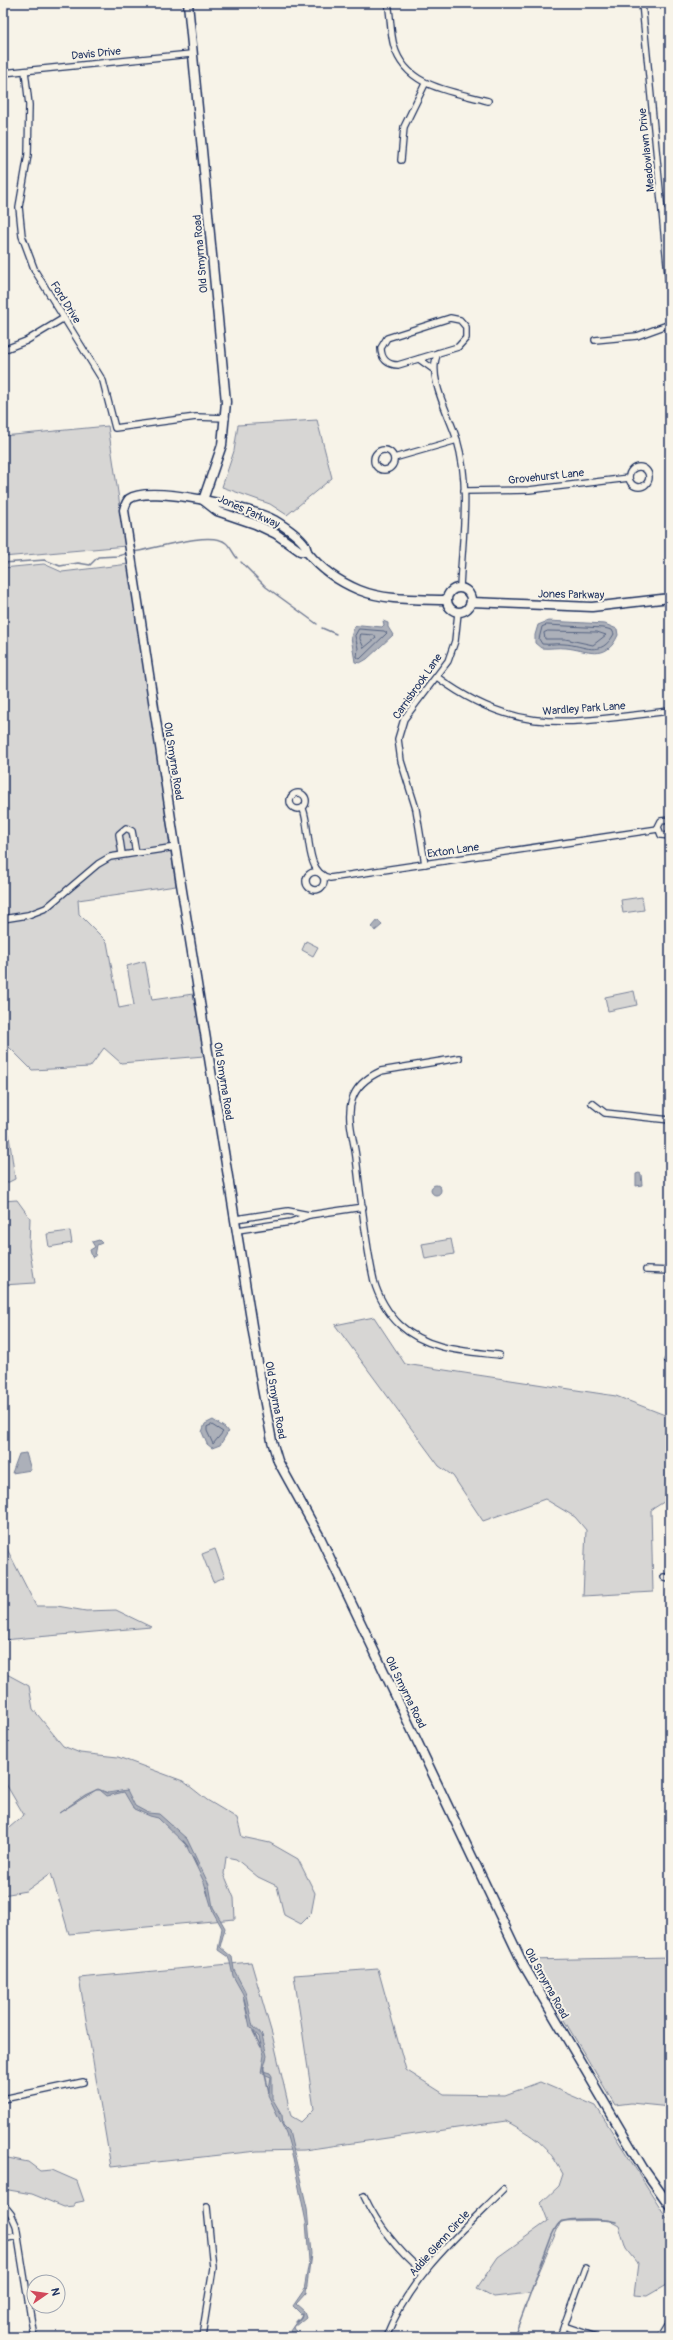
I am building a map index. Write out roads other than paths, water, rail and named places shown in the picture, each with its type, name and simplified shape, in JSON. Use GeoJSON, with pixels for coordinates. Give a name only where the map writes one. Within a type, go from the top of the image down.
{"type":"FeatureCollection","features":[{"type":"Feature","properties":{"kind":"street","name":"Old Smyrna Road"},"geometry":{"type":"LineString","coordinates":[[188,3],[225,391],[226,418],[222,444],[203,500]]}},
{"type":"Feature","properties":{"kind":"street"},"geometry":{"type":"LineString","coordinates":[[388,3],[393,43],[399,58],[409,72],[425,84],[488,101]]}},
{"type":"Feature","properties":{"kind":"street","name":"Meadowlawn Drive"},"geometry":{"type":"LineString","coordinates":[[642,3],[670,295]]}},
{"type":"Feature","properties":{"kind":"street","name":"Davis Drive"},"geometry":{"type":"LineString","coordinates":[[3,73],[192,54]]}},
{"type":"Feature","properties":{"kind":"street","name":"Ford Drive"},"geometry":{"type":"LineString","coordinates":[[25,71],[29,105],[28,155],[19,207],[22,236],[35,271],[103,381],[115,428],[189,418],[226,418]]}},
{"type":"Feature","properties":{"kind":"street"},"geometry":{"type":"LineString","coordinates":[[401,160],[404,127],[425,84]]}},
{"type":"Feature","properties":{"kind":"street"},"geometry":{"type":"LineString","coordinates":[[662,212],[670,212]]}},
{"type":"Feature","properties":{"kind":"street"},"geometry":{"type":"LineString","coordinates":[[3,350],[26,341],[64,318]]}},
{"type":"Feature","properties":{"kind":"street"},"geometry":{"type":"LineString","coordinates":[[456,319],[462,322],[467,332],[464,342],[458,347],[438,353],[419,360],[393,365],[383,357],[382,346],[392,336],[447,320],[456,319]]}},
{"type":"Feature","properties":{"kind":"street"},"geometry":{"type":"LineString","coordinates":[[595,340],[637,336],[670,324]]}},
{"type":"Feature","properties":{"kind":"street"},"geometry":{"type":"LineString","coordinates":[[438,353],[433,369],[457,440],[463,467],[464,491],[460,588]]}},
{"type":"Feature","properties":{"kind":"street"},"geometry":{"type":"LineString","coordinates":[[419,360],[433,369]]}},
{"type":"Feature","properties":{"kind":"street"},"geometry":{"type":"LineString","coordinates":[[394,458],[457,440]]}},
{"type":"Feature","properties":{"kind":"street","name":"Grovehurst Lane"},"geometry":{"type":"LineString","coordinates":[[464,491],[529,490],[629,478]]}},
{"type":"Feature","properties":{"kind":"street","name":"Jones Parkway"},"geometry":{"type":"LineString","coordinates":[[124,510],[126,502],[134,497],[169,495],[234,505],[264,515],[295,536],[305,545],[307,552]]}},
{"type":"Feature","properties":{"kind":"street","name":"Jones Parkway"},"geometry":{"type":"LineString","coordinates":[[203,500],[217,511],[255,524],[300,551],[307,552],[338,579],[361,591],[385,597],[446,600]]}},
{"type":"Feature","properties":{"kind":"street","name":"Old Smyrna Road"},"geometry":{"type":"LineString","coordinates":[[124,510],[176,848],[269,1428],[281,1469],[318,1532],[523,1964],[644,2168],[670,2206]]}},
{"type":"Feature","properties":{"kind":"street"},"geometry":{"type":"LineString","coordinates":[[460,588],[468,591],[471,602],[468,609],[458,613],[449,608],[446,600],[452,590],[460,588]]}},
{"type":"Feature","properties":{"kind":"street","name":"Jones Parkway"},"geometry":{"type":"LineString","coordinates":[[471,602],[592,607],[670,598]]}},
{"type":"Feature","properties":{"kind":"street","name":"Carrisbrook Lane"},"geometry":{"type":"LineString","coordinates":[[425,864],[416,810],[401,761],[398,739],[404,719],[437,677],[452,652],[457,631],[458,613]]}},
{"type":"Feature","properties":{"kind":"street","name":"Wardley Park Lane"},"geometry":{"type":"LineString","coordinates":[[437,677],[480,705],[508,716],[530,720],[566,722],[670,711]]}},
{"type":"Feature","properties":{"kind":"street","name":"Exton Lane"},"geometry":{"type":"LineString","coordinates":[[303,809],[312,863],[320,874],[330,878],[658,829],[661,821],[670,820]]}},
{"type":"Feature","properties":{"kind":"street"},"geometry":{"type":"LineString","coordinates":[[122,854],[119,834],[126,828],[133,832],[136,853]]}},
{"type":"Feature","properties":{"kind":"street"},"geometry":{"type":"LineString","coordinates":[[658,829],[661,835],[670,836]]}},
{"type":"Feature","properties":{"kind":"street"},"geometry":{"type":"LineString","coordinates":[[3,919],[23,917],[42,910],[98,864],[110,857],[122,854],[176,848]]}},
{"type":"Feature","properties":{"kind":"street"},"geometry":{"type":"LineString","coordinates":[[459,1058],[381,1071],[370,1076],[357,1091],[352,1100],[351,1118],[374,1281],[384,1303],[399,1325],[424,1341],[465,1352],[499,1355]]}},
{"type":"Feature","properties":{"kind":"street"},"geometry":{"type":"LineString","coordinates":[[592,1103],[605,1113],[670,1120]]}},
{"type":"Feature","properties":{"kind":"street"},"geometry":{"type":"LineString","coordinates":[[238,1230],[291,1222],[309,1215],[363,1207]]}},
{"type":"Feature","properties":{"kind":"street"},"geometry":{"type":"LineString","coordinates":[[236,1219],[288,1211],[309,1215]]}},
{"type":"Feature","properties":{"kind":"street"},"geometry":{"type":"LineString","coordinates":[[646,1270],[670,1272]]}},
{"type":"Feature","properties":{"kind":"street"},"geometry":{"type":"LineString","coordinates":[[3,2098],[83,2082]]}},
{"type":"Feature","properties":{"kind":"street","name":"Addie Glenn Circle"},"geometry":{"type":"LineString","coordinates":[[386,2337],[400,2308],[423,2272],[502,2190]]}},
{"type":"Feature","properties":{"kind":"street"},"geometry":{"type":"LineString","coordinates":[[364,2196],[373,2214],[390,2238],[423,2272]]}},
{"type":"Feature","properties":{"kind":"street"},"geometry":{"type":"LineString","coordinates":[[3,2204],[13,2218],[18,2236],[34,2337]]}},
{"type":"Feature","properties":{"kind":"street"},"geometry":{"type":"LineString","coordinates":[[202,2337],[213,2268],[207,2208]]}},
{"type":"Feature","properties":{"kind":"street"},"geometry":{"type":"LineString","coordinates":[[3,2239],[18,2236]]}},
{"type":"Feature","properties":{"kind":"street"},"geometry":{"type":"LineString","coordinates":[[560,2337],[585,2268]]}},
{"type":"Feature","properties":{"kind":"street"},"geometry":{"type":"LineString","coordinates":[[660,2337],[668,2324]]}},
{"type":"Feature","properties":{"kind":"street"},"geometry":{"type":"LineString","coordinates":[[564,2326],[596,2337]]}},
{"type":"Feature","properties":{"kind":"water"},"geometry":{"type":"Polygon","coordinates":[[[383,621],[388,623],[388,627],[393,635],[367,659],[360,663],[355,662],[351,637],[354,627],[361,625],[382,627],[384,625],[383,621]]]}},
{"type":"Feature","properties":{"kind":"water"},"geometry":{"type":"Polygon","coordinates":[[[548,621],[605,624],[617,629],[618,635],[613,644],[602,652],[595,653],[574,649],[541,648],[535,643],[535,635],[538,625],[548,621]]]}},
{"type":"Feature","properties":{"kind":"water"},"geometry":{"type":"Polygon","coordinates":[[[378,920],[382,925],[375,931],[372,927],[378,920]]]}},
{"type":"Feature","properties":{"kind":"water"},"geometry":{"type":"Polygon","coordinates":[[[636,1174],[641,1174],[642,1185],[636,1186],[636,1174]]]}},
{"type":"Feature","properties":{"kind":"water"},"geometry":{"type":"Polygon","coordinates":[[[436,1185],[441,1190],[436,1195],[431,1190],[436,1185]]]}},
{"type":"Feature","properties":{"kind":"water"},"geometry":{"type":"Polygon","coordinates":[[[99,1240],[102,1243],[97,1245],[95,1256],[92,1257],[90,1250],[95,1247],[92,1242],[99,1240]]]}},
{"type":"Feature","properties":{"kind":"water"},"geometry":{"type":"Polygon","coordinates":[[[213,1420],[225,1428],[228,1432],[220,1445],[212,1448],[207,1444],[202,1432],[205,1424],[213,1420]]]}},
{"type":"Feature","properties":{"kind":"water"},"geometry":{"type":"Polygon","coordinates":[[[26,1453],[31,1470],[12,1473],[19,1454],[26,1453]]]}},
{"type":"Feature","properties":{"kind":"water"},"geometry":{"type":"Polygon","coordinates":[[[98,1789],[108,1793],[127,1790],[135,1806],[148,1813],[159,1814],[187,1839],[209,1885],[213,1907],[225,1928],[220,1947],[232,1957],[234,1970],[245,1991],[253,2027],[262,2035],[267,2056],[263,2071],[270,2073],[272,2076],[272,2098],[282,2115],[283,2125],[289,2131],[307,2208],[311,2254],[306,2293],[296,2304],[304,2311],[306,2317],[294,2327],[298,2337],[294,2337],[291,2331],[302,2315],[293,2306],[304,2290],[309,2261],[306,2222],[293,2158],[286,2133],[268,2095],[271,2077],[261,2073],[264,2055],[259,2037],[250,2027],[243,1994],[233,1976],[228,1957],[218,1950],[222,1928],[213,1912],[204,1882],[186,1845],[158,1818],[134,1809],[124,1792],[107,1796],[100,1790],[96,1790],[59,1813],[85,1795],[98,1789]]]}},
{"type":"Feature","properties":{"kind":"waterway"},"geometry":{"type":"LineString","coordinates":[[133,552],[195,539],[208,538],[226,543],[237,558]]}},
{"type":"Feature","properties":{"kind":"waterway"},"geometry":{"type":"LineString","coordinates":[[3,563],[45,560],[60,566],[78,563],[90,565],[98,557],[118,556],[128,553]]}},
{"type":"Feature","properties":{"kind":"waterway"},"geometry":{"type":"LineString","coordinates":[[241,562],[266,587],[317,624]]}},
{"type":"Feature","properties":{"kind":"waterway"},"geometry":{"type":"LineString","coordinates":[[322,628],[336,634]]}},
{"type":"Feature","properties":{"kind":"waterway"},"geometry":{"type":"LineString","coordinates":[[183,1841],[188,1847]]}},
{"type":"Feature","properties":{"kind":"waterway"},"geometry":{"type":"LineString","coordinates":[[193,1857],[197,1866]]}},
{"type":"Feature","properties":{"kind":"waterway"},"geometry":{"type":"LineString","coordinates":[[206,1887],[208,1895]]}},
{"type":"Feature","properties":{"kind":"waterway"},"geometry":{"type":"LineString","coordinates":[[244,1999],[248,2018]]}},
{"type":"Feature","properties":{"kind":"waterway"},"geometry":{"type":"LineString","coordinates":[[253,2031],[261,2047]]}},
{"type":"Feature","properties":{"kind":"waterway"},"geometry":{"type":"LineString","coordinates":[[263,2066],[269,2092]]}},
{"type":"Feature","properties":{"kind":"waterway"},"geometry":{"type":"LineString","coordinates":[[514,2337],[552,2235],[558,2224],[566,2220],[573,2219],[596,2219],[616,2222]]}},
{"type":"Feature","properties":{"kind":"waterway"},"geometry":{"type":"LineString","coordinates":[[296,2322],[301,2317],[302,2313]]}}]}
